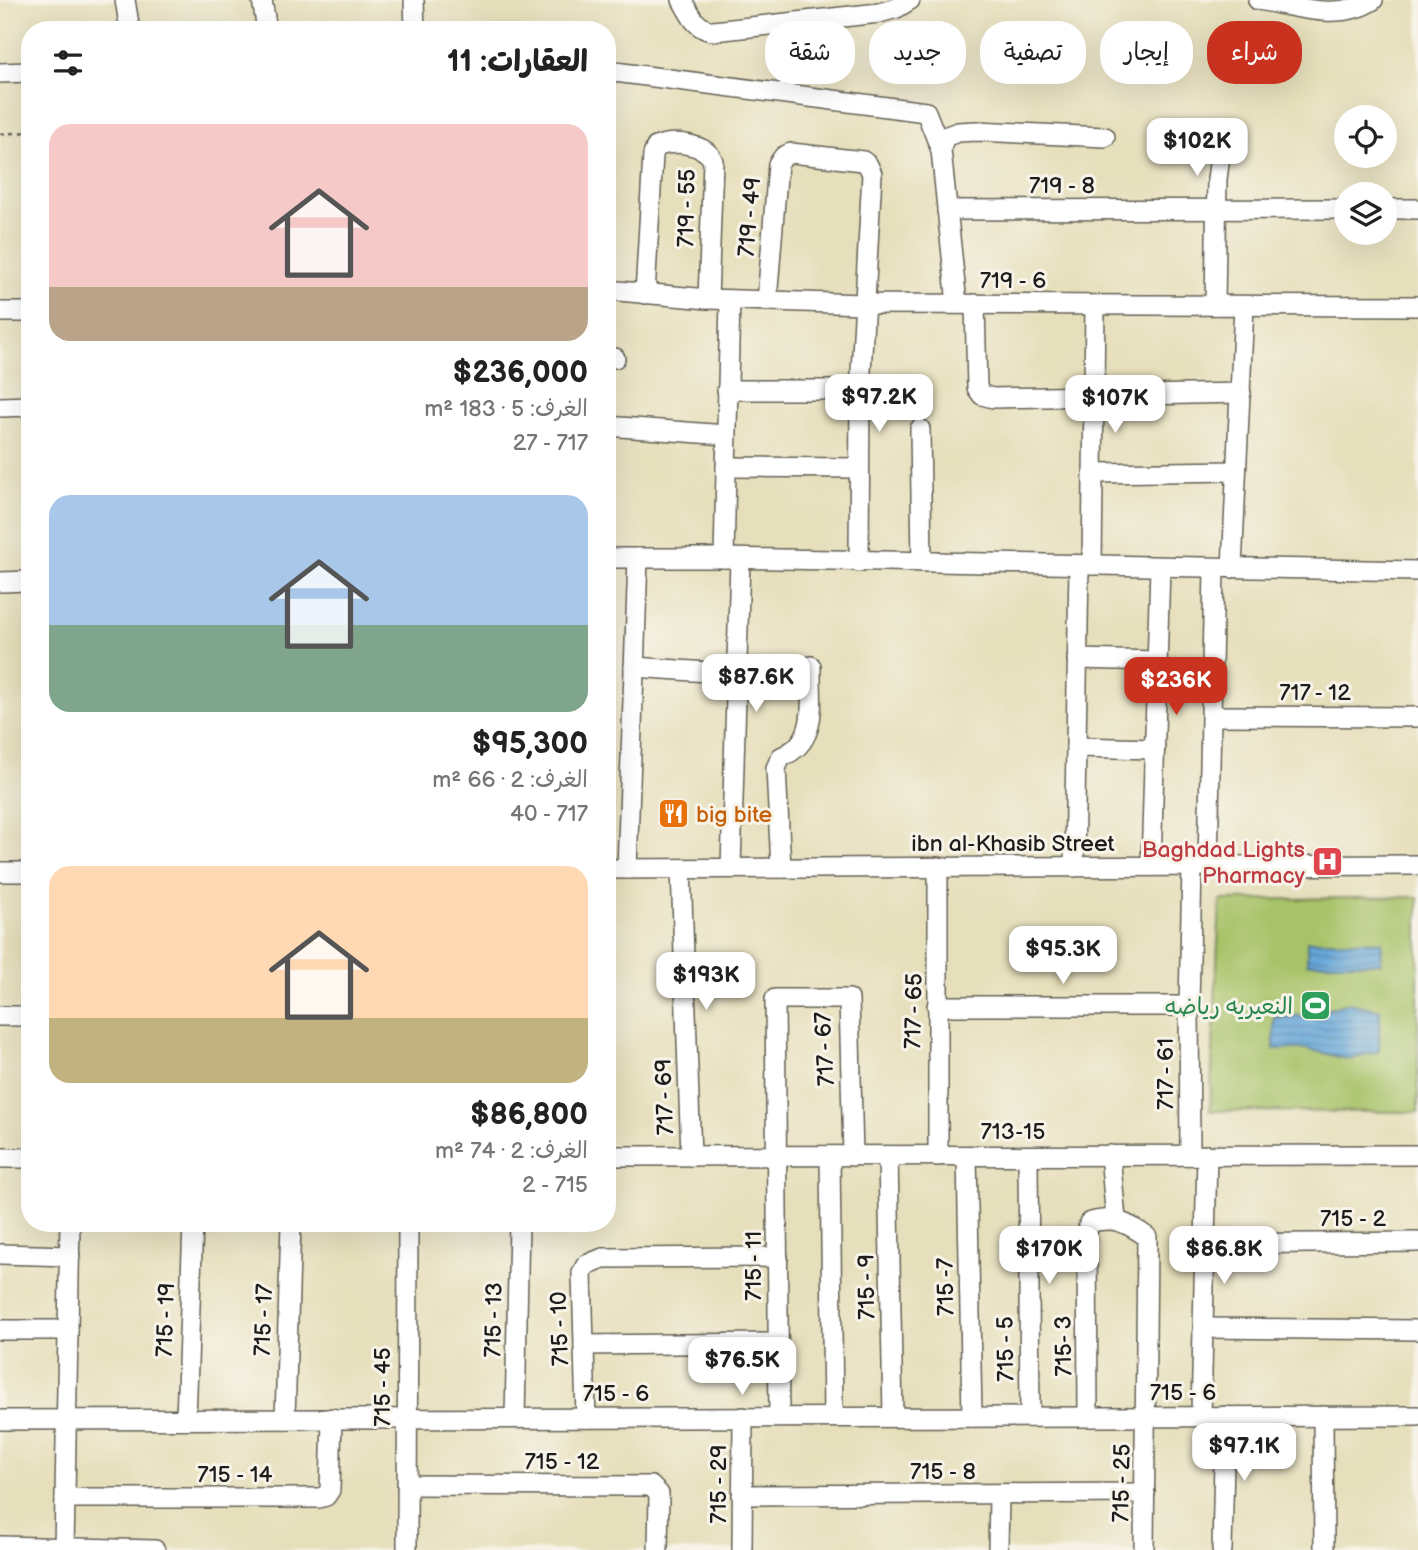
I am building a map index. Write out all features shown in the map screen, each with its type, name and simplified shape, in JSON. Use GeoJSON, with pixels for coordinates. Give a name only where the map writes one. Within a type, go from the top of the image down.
{"type":"FeatureCollection","features":[{"type":"Feature","properties":{"kind":"street"},"geometry":{"type":"LineString","coordinates":[[125,0],[128,21]]}},
{"type":"Feature","properties":{"kind":"street"},"geometry":{"type":"LineString","coordinates":[[262,0],[266,21]]}},
{"type":"Feature","properties":{"kind":"street"},"geometry":{"type":"LineString","coordinates":[[681,0],[697,24],[705,30],[715,31],[879,13],[897,8],[910,0]]}},
{"type":"Feature","properties":{"kind":"street"},"geometry":{"type":"LineString","coordinates":[[1258,0],[1339,12],[1357,9],[1373,0]]}},
{"type":"Feature","properties":{"kind":"street"},"geometry":{"type":"LineString","coordinates":[[415,21],[416,1]]}},
{"type":"Feature","properties":{"kind":"street"},"geometry":{"type":"LineString","coordinates":[[0,73],[21,72]]}},
{"type":"Feature","properties":{"kind":"street"},"geometry":{"type":"LineString","coordinates":[[616,72],[926,112],[941,150],[947,210],[966,304],[978,388],[982,394],[993,398],[1241,393]]}},
{"type":"Feature","properties":{"kind":"street"},"geometry":{"type":"LineString","coordinates":[[941,150],[944,137],[958,132],[1105,137]]}},
{"type":"Feature","properties":{"kind":"street","name":"719 - 55"},"geometry":{"type":"LineString","coordinates":[[645,294],[653,155],[656,148],[665,144],[703,148],[710,153],[713,161],[708,299]]}},
{"type":"Feature","properties":{"kind":"street"},"geometry":{"type":"LineString","coordinates":[[1215,305],[1221,149]]}},
{"type":"Feature","properties":{"kind":"street","name":"719 - 49"},"geometry":{"type":"LineString","coordinates":[[767,301],[778,164],[784,156],[792,153],[863,161],[869,165],[872,174],[864,304]]}},
{"type":"Feature","properties":{"kind":"street","name":"719 - 8"},"geometry":{"type":"LineString","coordinates":[[947,210],[1334,209]]}},
{"type":"Feature","properties":{"kind":"street"},"geometry":{"type":"LineString","coordinates":[[1397,209],[1418,209]]}},
{"type":"Feature","properties":{"kind":"street","name":"719 - 6"},"geometry":{"type":"LineString","coordinates":[[616,291],[708,299],[864,304],[1418,306]]}},
{"type":"Feature","properties":{"kind":"street"},"geometry":{"type":"LineString","coordinates":[[730,300],[726,467],[737,674],[731,868]]}},
{"type":"Feature","properties":{"kind":"street"},"geometry":{"type":"LineString","coordinates":[[859,562],[859,390],[864,304]]}},
{"type":"Feature","properties":{"kind":"street"},"geometry":{"type":"LineString","coordinates":[[1074,867],[1077,659],[1094,472],[1095,305]]}},
{"type":"Feature","properties":{"kind":"street","name":"717 - 61"},"geometry":{"type":"LineString","coordinates":[[1198,1155],[1189,1006],[1223,568],[1236,471],[1244,306]]}},
{"type":"Feature","properties":{"kind":"street"},"geometry":{"type":"LineString","coordinates":[[0,312],[21,312]]}},
{"type":"Feature","properties":{"kind":"street"},"geometry":{"type":"LineString","coordinates":[[727,390],[859,390]]}},
{"type":"Feature","properties":{"kind":"street"},"geometry":{"type":"LineString","coordinates":[[0,407],[21,406]]}},
{"type":"Feature","properties":{"kind":"street"},"geometry":{"type":"LineString","coordinates":[[616,427],[726,435]]}},
{"type":"Feature","properties":{"kind":"street"},"geometry":{"type":"LineString","coordinates":[[920,429],[922,562]]}},
{"type":"Feature","properties":{"kind":"street"},"geometry":{"type":"LineString","coordinates":[[726,467],[859,468]]}},
{"type":"Feature","properties":{"kind":"street"},"geometry":{"type":"LineString","coordinates":[[1094,472],[1236,471]]}},
{"type":"Feature","properties":{"kind":"street"},"geometry":{"type":"LineString","coordinates":[[616,558],[1418,571]]}},
{"type":"Feature","properties":{"kind":"street"},"geometry":{"type":"LineString","coordinates":[[617,869],[634,667],[638,558]]}},
{"type":"Feature","properties":{"kind":"street"},"geometry":{"type":"LineString","coordinates":[[1151,866],[1160,567]]}},
{"type":"Feature","properties":{"kind":"street"},"geometry":{"type":"LineString","coordinates":[[0,582],[21,581]]}},
{"type":"Feature","properties":{"kind":"street"},"geometry":{"type":"LineString","coordinates":[[1077,659],[1157,661]]}},
{"type":"Feature","properties":{"kind":"street"},"geometry":{"type":"LineString","coordinates":[[781,868],[776,768],[780,757],[793,752],[806,739],[810,724],[811,666]]}},
{"type":"Feature","properties":{"kind":"street"},"geometry":{"type":"LineString","coordinates":[[634,667],[737,674]]}},
{"type":"Feature","properties":{"kind":"street","name":"717 - 12"},"geometry":{"type":"LineString","coordinates":[[1212,716],[1418,717]]}},
{"type":"Feature","properties":{"kind":"street"},"geometry":{"type":"LineString","coordinates":[[1076,747],[1155,749]]}},
{"type":"Feature","properties":{"kind":"street","name":"ibn al-Khasib Street"},"geometry":{"type":"LineString","coordinates":[[617,869],[1418,865]]}},
{"type":"Feature","properties":{"kind":"street","name":"717 - 65"},"geometry":{"type":"LineString","coordinates":[[937,1156],[938,867]]}},
{"type":"Feature","properties":{"kind":"street","name":"717 - 69"},"geometry":{"type":"LineString","coordinates":[[681,869],[691,1156]]}},
{"type":"Feature","properties":{"kind":"street"},"geometry":{"type":"LineString","coordinates":[[0,872],[21,872]]}},
{"type":"Feature","properties":{"kind":"street","name":"717 - 67"},"geometry":{"type":"LineString","coordinates":[[777,1156],[775,999],[849,999],[853,1156]]}},
{"type":"Feature","properties":{"kind":"street"},"geometry":{"type":"LineString","coordinates":[[937,1006],[1189,1006]]}},
{"type":"Feature","properties":{"kind":"street"},"geometry":{"type":"LineString","coordinates":[[0,1016],[21,1016]]}},
{"type":"Feature","properties":{"kind":"street"},"geometry":{"type":"LineString","coordinates":[[1110,1155],[1116,1219]]}},
{"type":"Feature","properties":{"kind":"street"},"geometry":{"type":"LineString","coordinates":[[1198,1155],[1205,1244],[1201,1416]]}},
{"type":"Feature","properties":{"kind":"street","name":"713-15"},"geometry":{"type":"LineString","coordinates":[[616,1156],[1418,1155]]}},
{"type":"Feature","properties":{"kind":"street","name":"715 - 11"},"geometry":{"type":"LineString","coordinates":[[777,1156],[779,1417]]}},
{"type":"Feature","properties":{"kind":"street"},"geometry":{"type":"LineString","coordinates":[[830,1156],[832,1417]]}},
{"type":"Feature","properties":{"kind":"street","name":"715 - 9"},"geometry":{"type":"LineString","coordinates":[[888,1156],[893,1417]]}},
{"type":"Feature","properties":{"kind":"street","name":"715 -7"},"geometry":{"type":"LineString","coordinates":[[967,1156],[972,1417]]}},
{"type":"Feature","properties":{"kind":"street","name":"715 - 5"},"geometry":{"type":"LineString","coordinates":[[1028,1156],[1030,1417]]}},
{"type":"Feature","properties":{"kind":"street"},"geometry":{"type":"LineString","coordinates":[[0,1158],[21,1158]]}},
{"type":"Feature","properties":{"kind":"street","name":"715- 3"},"geometry":{"type":"LineString","coordinates":[[1088,1416],[1087,1233],[1089,1223],[1116,1219]]}},
{"type":"Feature","properties":{"kind":"street","name":"715 - 25"},"geometry":{"type":"LineString","coordinates":[[1116,1219],[1147,1237],[1144,1550]]}},
{"type":"Feature","properties":{"kind":"street"},"geometry":{"type":"LineString","coordinates":[[64,1549],[70,1232]]}},
{"type":"Feature","properties":{"kind":"street","name":"715 - 19"},"geometry":{"type":"LineString","coordinates":[[186,1419],[193,1232]]}},
{"type":"Feature","properties":{"kind":"street","name":"715 - 17"},"geometry":{"type":"LineString","coordinates":[[285,1419],[291,1232]]}},
{"type":"Feature","properties":{"kind":"street","name":"715 - 45"},"geometry":{"type":"LineString","coordinates":[[407,1550],[408,1232]]}},
{"type":"Feature","properties":{"kind":"street","name":"715 - 13"},"geometry":{"type":"LineString","coordinates":[[515,1418],[519,1232]]}},
{"type":"Feature","properties":{"kind":"street","name":"715 - 2"},"geometry":{"type":"LineString","coordinates":[[1205,1244],[1418,1242]]}},
{"type":"Feature","properties":{"kind":"street"},"geometry":{"type":"LineString","coordinates":[[0,1254],[70,1256]]}},
{"type":"Feature","properties":{"kind":"street","name":"715 - 10"},"geometry":{"type":"LineString","coordinates":[[586,1418],[582,1273],[586,1265],[603,1258],[778,1257]]}},
{"type":"Feature","properties":{"kind":"street"},"geometry":{"type":"LineString","coordinates":[[1203,1328],[1418,1330]]}},
{"type":"Feature","properties":{"kind":"street"},"geometry":{"type":"LineString","coordinates":[[0,1330],[68,1330]]}},
{"type":"Feature","properties":{"kind":"street"},"geometry":{"type":"LineString","coordinates":[[584,1345],[778,1343]]}},
{"type":"Feature","properties":{"kind":"street"},"geometry":{"type":"LineString","coordinates":[[1222,1550],[1225,1416]]}},
{"type":"Feature","properties":{"kind":"street"},"geometry":{"type":"LineString","coordinates":[[1323,1416],[1324,1550]]}},
{"type":"Feature","properties":{"kind":"street","name":"715 - 6"},"geometry":{"type":"LineString","coordinates":[[0,1420],[1418,1416]]}},
{"type":"Feature","properties":{"kind":"street","name":"715 - 29"},"geometry":{"type":"LineString","coordinates":[[742,1550],[743,1417]]}},
{"type":"Feature","properties":{"kind":"street","name":"715 - 14"},"geometry":{"type":"LineString","coordinates":[[65,1498],[326,1496],[330,1490],[332,1419]]}},
{"type":"Feature","properties":{"kind":"street","name":"715 - 12"},"geometry":{"type":"LineString","coordinates":[[407,1485],[651,1486],[659,1494],[658,1550]]}},
{"type":"Feature","properties":{"kind":"street","name":"715 - 8"},"geometry":{"type":"LineString","coordinates":[[742,1495],[1144,1493]]}},
{"type":"Feature","properties":{"kind":"street"},"geometry":{"type":"LineString","coordinates":[[998,1550],[999,1495]]}},
{"type":"Feature","properties":{"kind":"street"},"geometry":{"type":"LineString","coordinates":[[0,1546],[155,1550]]}},
{"type":"Feature","properties":{"kind":"path"},"geometry":{"type":"LineString","coordinates":[[0,134],[21,133]]}},
{"type":"Feature","properties":{"kind":"green space","name":"النعيريه رياضه"},"geometry":{"type":"Polygon","coordinates":[[[1418,897],[1418,1112],[1210,1111],[1220,900],[1418,897]]]}},
{"type":"Feature","properties":{"kind":"water"},"geometry":{"type":"Polygon","coordinates":[[[1307,941],[1382,942],[1381,963],[1307,963],[1307,941]]]}},
{"type":"Feature","properties":{"kind":"water"},"geometry":{"type":"Polygon","coordinates":[[[1348,1003],[1380,1010],[1379,1051],[1348,1059],[1307,1049],[1274,1049],[1274,1017],[1308,1015],[1348,1003]]]}},
{"type":"Feature","properties":{"kind":"place","name":"big bite"},"geometry":{"type":"Point","coordinates":[673,814]}},
{"type":"Feature","properties":{"kind":"place","name":"Baghdad Lights Pharmacy"},"geometry":{"type":"Point","coordinates":[1328,862]}},
{"type":"Feature","properties":{"kind":"place","name":"النعيريه رياضه"},"geometry":{"type":"Point","coordinates":[1316,1006]}}]}
